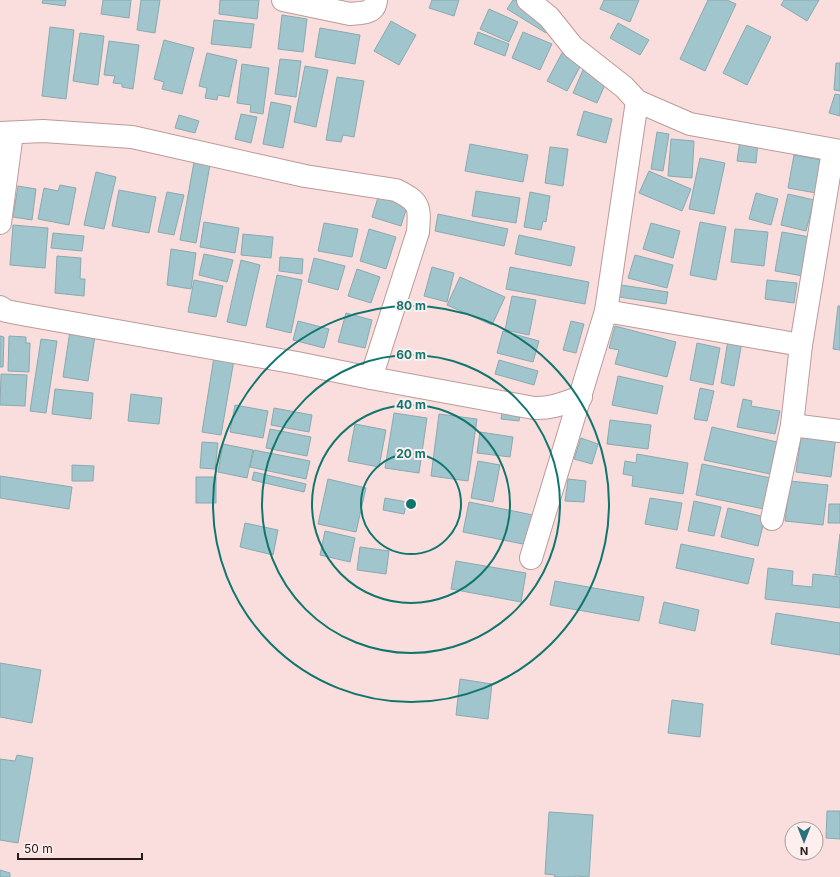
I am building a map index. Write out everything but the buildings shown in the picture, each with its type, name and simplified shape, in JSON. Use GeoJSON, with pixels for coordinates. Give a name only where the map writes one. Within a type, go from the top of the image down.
{"type":"FeatureCollection","features":[{"type":"Feature","properties":{"kind":"street"},"geometry":{"type":"LineString","coordinates":[[283,0],[350,14],[369,11],[374,7],[376,0]]}},
{"type":"Feature","properties":{"kind":"street"},"geometry":{"type":"LineString","coordinates":[[528,0],[549,17],[573,47],[624,88],[637,102],[690,124],[837,151],[801,345],[792,425],[772,519]]}},
{"type":"Feature","properties":{"kind":"street"},"geometry":{"type":"LineString","coordinates":[[531,558],[606,311],[637,102]]}},
{"type":"Feature","properties":{"kind":"street"},"geometry":{"type":"LineString","coordinates":[[0,223],[6,133],[43,131],[132,137],[305,176],[396,190],[408,196],[418,206],[420,214],[418,232],[370,378]]}},
{"type":"Feature","properties":{"kind":"street"},"geometry":{"type":"LineString","coordinates":[[0,307],[6,311],[27,315],[297,363],[534,408],[544,409],[581,397]]}},
{"type":"Feature","properties":{"kind":"street"},"geometry":{"type":"LineString","coordinates":[[606,311],[801,345]]}},
{"type":"Feature","properties":{"kind":"street"},"geometry":{"type":"LineString","coordinates":[[792,425],[840,431]]}}]}
